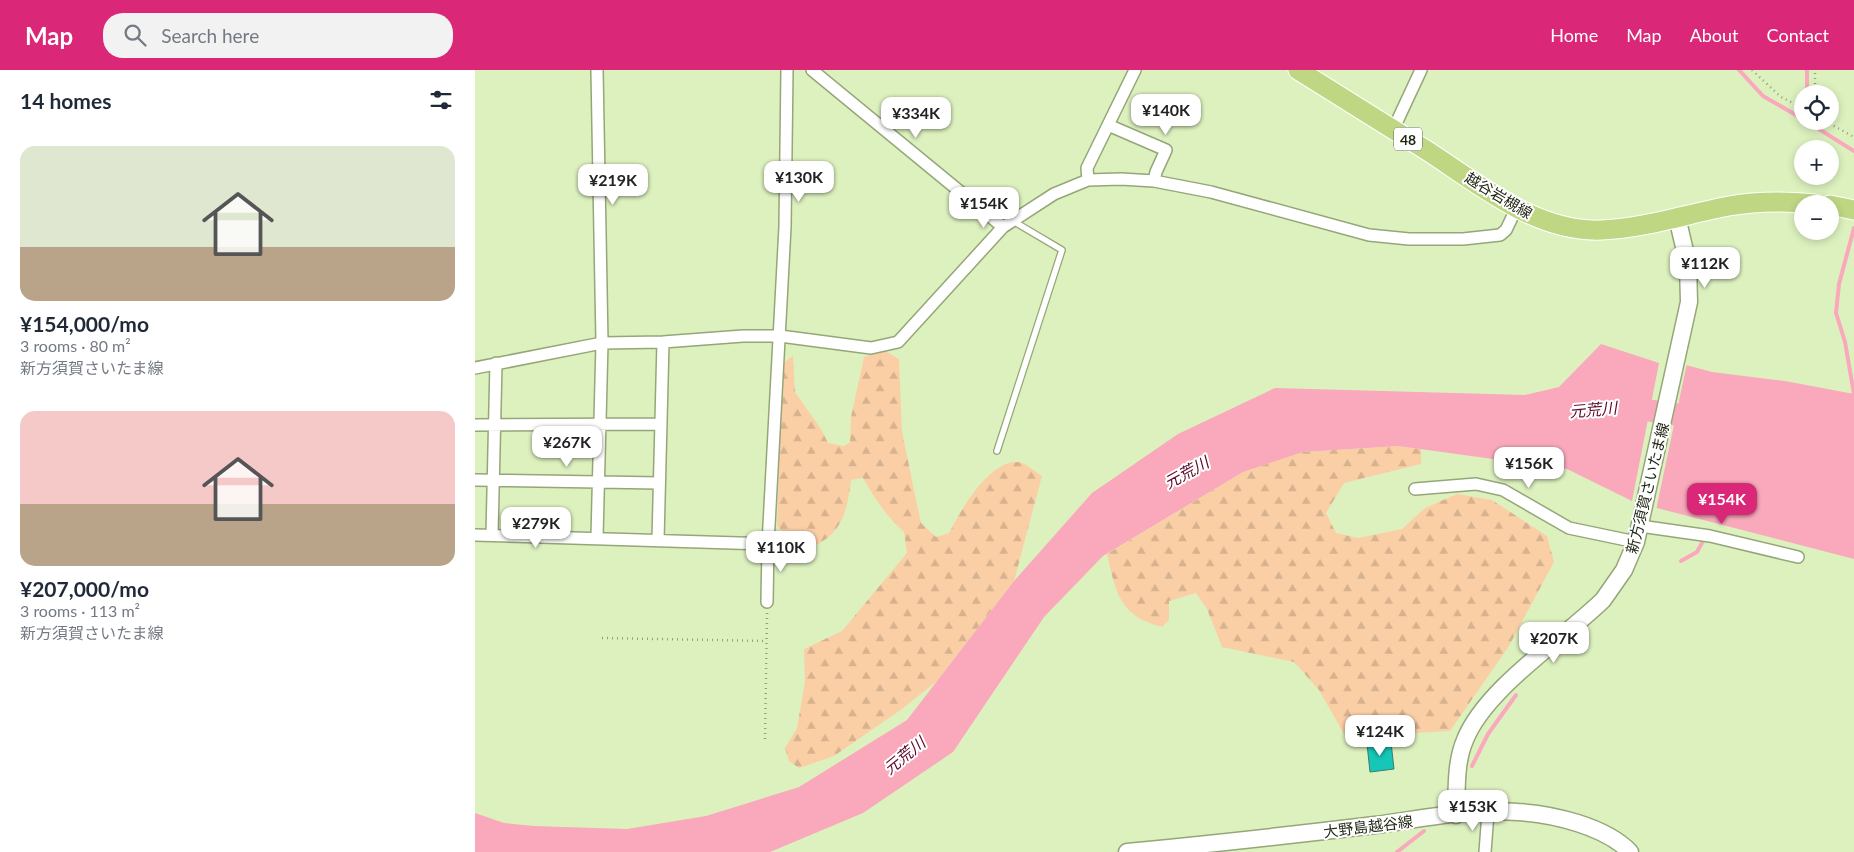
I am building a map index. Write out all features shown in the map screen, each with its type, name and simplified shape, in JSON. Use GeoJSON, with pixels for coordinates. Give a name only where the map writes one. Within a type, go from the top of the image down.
{"type":"FeatureCollection","features":[{"type":"Feature","properties":{"kind":"main road","name":"越谷岩槻線"},"geometry":{"type":"LineString","coordinates":[[1298,70],[1517,208],[1537,217],[1578,228],[1626,227],[1764,201],[1794,203]]}},
{"type":"Feature","properties":{"kind":"main road"},"geometry":{"type":"LineString","coordinates":[[1839,207],[1854,210]]}},
{"type":"Feature","properties":{"kind":"main road","name":"新方須賀さいたま線"},"geometry":{"type":"LineString","coordinates":[[1456,815],[1459,759],[1475,719],[1494,696],[1603,600],[1624,570],[1636,542],[1689,302],[1690,283],[1677,217]]}},
{"type":"Feature","properties":{"kind":"main road","name":"大野島越谷線"},"geometry":{"type":"LineString","coordinates":[[1127,852],[1456,815],[1516,812],[1558,816],[1588,828],[1625,847],[1630,852]]}},
{"type":"Feature","properties":{"kind":"street"},"geometry":{"type":"LineString","coordinates":[[597,70],[602,342],[597,537]]}},
{"type":"Feature","properties":{"kind":"street"},"geometry":{"type":"LineString","coordinates":[[767,602],[768,544],[785,228],[787,70]]}},
{"type":"Feature","properties":{"kind":"street"},"geometry":{"type":"LineString","coordinates":[[812,70],[1008,224]]}},
{"type":"Feature","properties":{"kind":"street"},"geometry":{"type":"LineString","coordinates":[[1088,180],[1087,168],[1135,70]]}},
{"type":"Feature","properties":{"kind":"street"},"geometry":{"type":"LineString","coordinates":[[1393,130],[1421,70]]}},
{"type":"Feature","properties":{"kind":"street"},"geometry":{"type":"LineString","coordinates":[[1108,124],[1166,150],[1155,172],[1154,181]]}},
{"type":"Feature","properties":{"kind":"street"},"geometry":{"type":"LineString","coordinates":[[475,368],[602,342],[663,342],[743,336],[780,336],[871,348],[898,342],[1008,224],[1053,194],[1088,180],[1154,181],[1211,192],[1369,236],[1409,239],[1463,239],[1500,234],[1506,230],[1517,208]]}},
{"type":"Feature","properties":{"kind":"street"},"geometry":{"type":"LineString","coordinates":[[658,540],[663,342]]}},
{"type":"Feature","properties":{"kind":"street"},"geometry":{"type":"LineString","coordinates":[[492,535],[496,363]]}},
{"type":"Feature","properties":{"kind":"street"},"geometry":{"type":"LineString","coordinates":[[475,425],[661,424]]}},
{"type":"Feature","properties":{"kind":"street"},"geometry":{"type":"LineString","coordinates":[[475,480],[659,483]]}},
{"type":"Feature","properties":{"kind":"street"},"geometry":{"type":"LineString","coordinates":[[1415,489],[1476,484],[1503,490],[1569,528],[1636,542]]}},
{"type":"Feature","properties":{"kind":"street"},"geometry":{"type":"LineString","coordinates":[[1641,521],[1798,557]]}},
{"type":"Feature","properties":{"kind":"street"},"geometry":{"type":"LineString","coordinates":[[475,535],[597,537],[768,544]]}},
{"type":"Feature","properties":{"kind":"street"},"geometry":{"type":"LineString","coordinates":[[1485,852],[1488,813]]}},
{"type":"Feature","properties":{"kind":"lane"},"geometry":{"type":"LineString","coordinates":[[997,451],[1062,250],[1008,224]]}},
{"type":"Feature","properties":{"kind":"path"},"geometry":{"type":"LineString","coordinates":[[1752,70],[1781,96],[1794,103]]}},
{"type":"Feature","properties":{"kind":"path"},"geometry":{"type":"LineString","coordinates":[[1815,70],[1815,85]]}},
{"type":"Feature","properties":{"kind":"path"},"geometry":{"type":"LineString","coordinates":[[1839,129],[1854,137]]}},
{"type":"Feature","properties":{"kind":"path"},"geometry":{"type":"LineString","coordinates":[[765,739],[767,602]]}},
{"type":"Feature","properties":{"kind":"path"},"geometry":{"type":"LineString","coordinates":[[602,638],[767,641]]}},
{"type":"Feature","properties":{"kind":"green space"},"geometry":{"type":"Polygon","coordinates":[[[885,351],[899,359],[902,431],[916,500],[921,523],[936,537],[949,533],[978,487],[999,467],[1011,463],[1022,463],[1042,476],[1014,581],[937,681],[902,709],[834,756],[799,768],[789,761],[785,748],[797,728],[805,681],[804,649],[842,631],[907,553],[904,532],[881,507],[863,478],[851,480],[847,505],[839,525],[824,540],[801,549],[777,526],[782,364],[793,356],[795,392],[821,429],[828,443],[844,446],[850,442],[851,417],[864,357],[885,351]]]}},
{"type":"Feature","properties":{"kind":"green space"},"geometry":{"type":"Polygon","coordinates":[[[1398,446],[1421,449],[1421,464],[1344,483],[1326,513],[1336,533],[1358,538],[1402,529],[1425,508],[1457,494],[1492,500],[1547,536],[1554,562],[1509,646],[1450,731],[1416,733],[1384,726],[1367,734],[1344,734],[1319,690],[1294,662],[1222,647],[1207,609],[1196,593],[1169,601],[1169,620],[1162,627],[1137,616],[1122,601],[1113,580],[1107,554],[1243,472],[1303,452],[1398,446]]]}},
{"type":"Feature","properties":{"kind":"water"},"geometry":{"type":"Polygon","coordinates":[[[1601,344],[1659,363],[1632,501],[1567,469],[1398,446],[1303,452],[1243,472],[1103,556],[1044,617],[953,752],[863,813],[770,852],[475,852],[475,813],[504,823],[534,826],[627,829],[706,816],[799,787],[907,720],[1014,581],[1092,493],[1178,434],[1275,388],[1525,395],[1559,387],[1601,344]]]}},
{"type":"Feature","properties":{"kind":"water"},"geometry":{"type":"Polygon","coordinates":[[[1682,364],[1712,372],[1785,381],[1854,394],[1854,559],[1653,507],[1682,364]]]}},
{"type":"Feature","properties":{"kind":"pier"},"geometry":{"type":"Polygon","coordinates":[[[1681,361],[1687,363],[1656,510],[1652,509],[1681,361]]]}},
{"type":"Feature","properties":{"kind":"building"},"geometry":{"type":"Polygon","coordinates":[[[1391,742],[1394,769],[1370,772],[1367,744],[1391,742]]]}},
{"type":"Feature","properties":{"kind":"waterway"},"geometry":{"type":"LineString","coordinates":[[1739,70],[1763,96],[1794,114]]}},
{"type":"Feature","properties":{"kind":"waterway"},"geometry":{"type":"LineString","coordinates":[[1807,70],[1807,85]]}},
{"type":"Feature","properties":{"kind":"waterway"},"geometry":{"type":"LineString","coordinates":[[1820,130],[1854,151]]}},
{"type":"Feature","properties":{"kind":"waterway"},"geometry":{"type":"LineString","coordinates":[[1854,228],[1839,284],[1836,313],[1845,342],[1854,394]]}},
{"type":"Feature","properties":{"kind":"waterway","name":"元荒川"},"geometry":{"type":"LineString","coordinates":[[1619,406],[1686,416]]}},
{"type":"Feature","properties":{"kind":"waterway"},"geometry":{"type":"LineString","coordinates":[[1681,561],[1697,552],[1703,541]]}},
{"type":"Feature","properties":{"kind":"waterway"},"geometry":{"type":"LineString","coordinates":[[1472,766],[1488,734],[1516,695]]}},
{"type":"Feature","properties":{"kind":"waterway"},"geometry":{"type":"LineString","coordinates":[[1397,852],[1424,831]]}}]}
